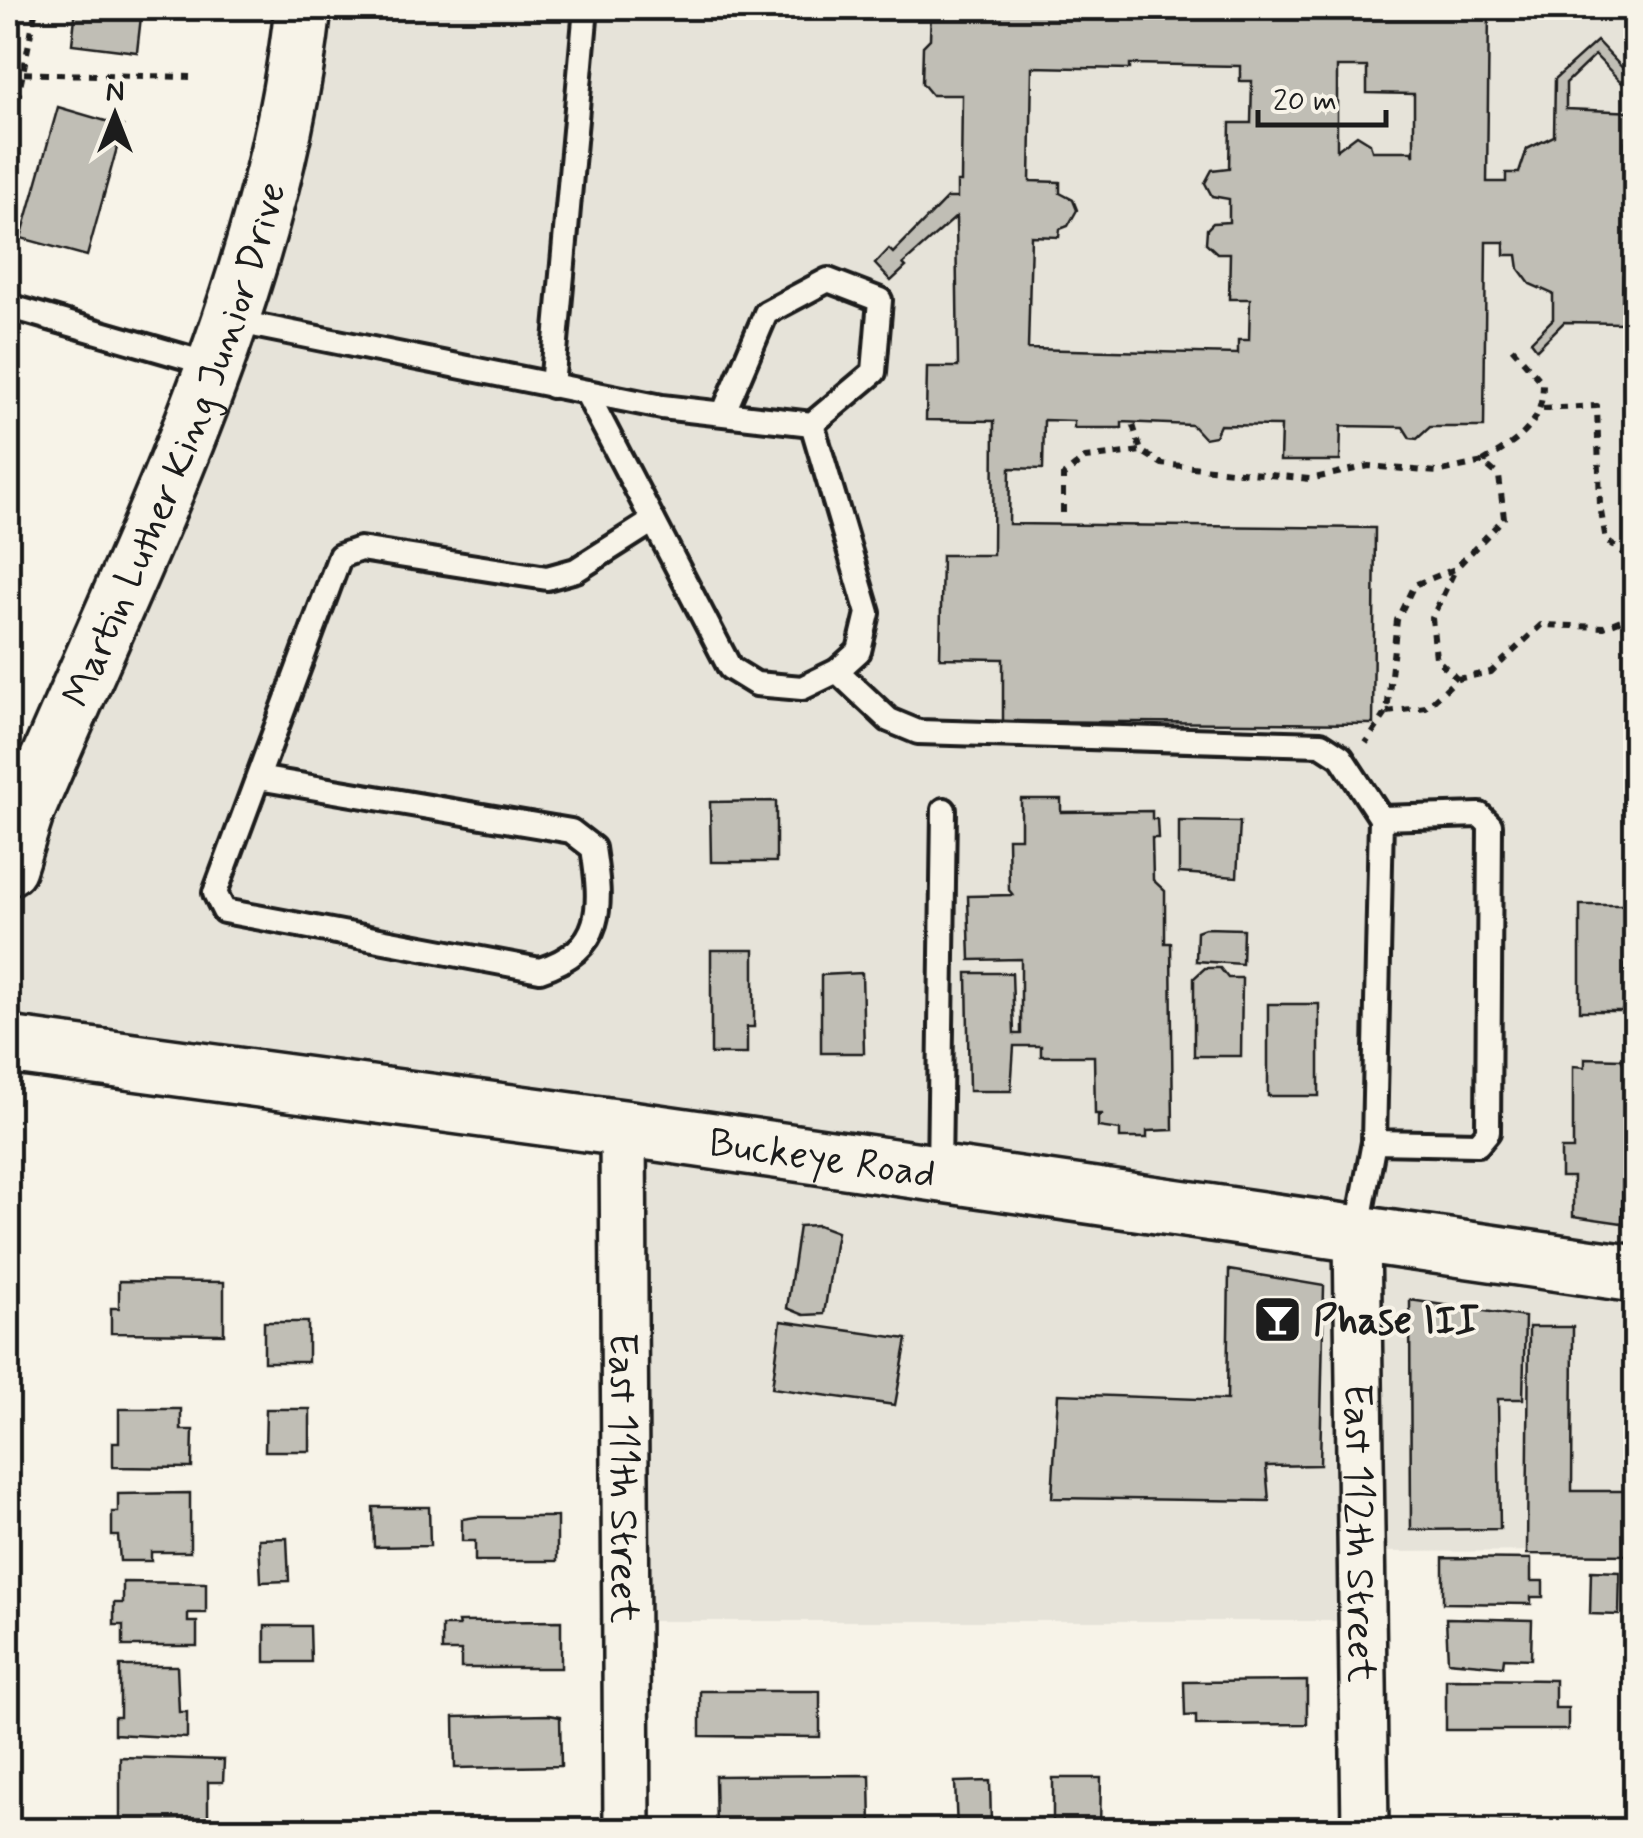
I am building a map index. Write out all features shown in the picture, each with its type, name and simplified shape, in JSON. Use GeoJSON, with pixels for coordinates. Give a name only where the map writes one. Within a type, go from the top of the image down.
{"type":"FeatureCollection","features":[{"type":"Feature","properties":{"kind":"street","name":"Martin Luther King Junior Drive"},"geometry":{"type":"LineString","coordinates":[[8,868],[25,814],[225,343],[293,97],[303,8]]}},
{"type":"Feature","properties":{"kind":"street","name":"Buckeye Road"},"geometry":{"type":"LineString","coordinates":[[8,1044],[1636,1274]]}},
{"type":"Feature","properties":{"kind":"street","name":"East 111th Street"},"geometry":{"type":"LineString","coordinates":[[623,1128],[627,1830]]}},
{"type":"Feature","properties":{"kind":"street","name":"East 112th Street"},"geometry":{"type":"LineString","coordinates":[[1357,1233],[1365,1830]]}},
{"type":"Feature","properties":{"kind":"lane"},"geometry":{"type":"LineString","coordinates":[[552,386],[586,8]]}},
{"type":"Feature","properties":{"kind":"lane"},"geometry":{"type":"LineString","coordinates":[[8,306],[225,343],[552,386],[723,414],[812,424],[874,372],[880,300],[828,280],[766,313],[723,414]]}},
{"type":"Feature","properties":{"kind":"lane"},"geometry":{"type":"LineString","coordinates":[[586,392],[730,668],[756,684],[802,688],[837,671],[859,651],[868,613],[812,424]]}},
{"type":"Feature","properties":{"kind":"lane"},"geometry":{"type":"LineString","coordinates":[[258,778],[570,831],[593,848],[600,889],[592,937],[564,962],[540,970],[224,911],[215,893],[340,556],[360,550],[547,578],[576,570],[653,522]]}},
{"type":"Feature","properties":{"kind":"lane"},"geometry":{"type":"LineString","coordinates":[[837,671],[889,720],[918,732],[1321,744],[1340,756],[1381,818],[1374,1142],[1357,1233]]}},
{"type":"Feature","properties":{"kind":"lane"},"geometry":{"type":"LineString","coordinates":[[940,1174],[944,810]]}},
{"type":"Feature","properties":{"kind":"lane"},"geometry":{"type":"LineString","coordinates":[[1374,1142],[1478,1144],[1488,1132],[1490,825],[1480,816],[1381,818]]}},
{"type":"Feature","properties":{"kind":"path"},"geometry":{"type":"LineString","coordinates":[[8,147],[36,8]]}},
{"type":"Feature","properties":{"kind":"path"},"geometry":{"type":"LineString","coordinates":[[8,73],[190,77]]}},
{"type":"Feature","properties":{"kind":"path"},"geometry":{"type":"LineString","coordinates":[[1063,513],[1063,476],[1084,458],[1141,451],[1162,464],[1310,478],[1369,466],[1437,472],[1482,462],[1518,440],[1543,409],[1543,383],[1507,342]]}},
{"type":"Feature","properties":{"kind":"path"},"geometry":{"type":"LineString","coordinates":[[1543,409],[1596,406],[1600,506],[1606,540],[1636,563]]}},
{"type":"Feature","properties":{"kind":"path"},"geometry":{"type":"LineString","coordinates":[[1133,425],[1141,451]]}},
{"type":"Feature","properties":{"kind":"path"},"geometry":{"type":"LineString","coordinates":[[1457,679],[1436,658],[1432,618],[1455,569],[1504,518],[1499,476],[1482,462]]}},
{"type":"Feature","properties":{"kind":"path"},"geometry":{"type":"LineString","coordinates":[[1348,768],[1387,712],[1396,620],[1414,585],[1455,569]]}},
{"type":"Feature","properties":{"kind":"path"},"geometry":{"type":"LineString","coordinates":[[1387,712],[1426,708],[1457,679],[1491,672],[1541,624],[1604,628],[1636,614]]}},
{"type":"Feature","properties":{"kind":"shaded area"},"geometry":{"type":"Polygon","coordinates":[[[303,8],[1635,8],[1635,1687],[1621,1687],[1620,1551],[1362,1552],[1362,1621],[626,1621],[623,1128],[8,1045],[8,867],[111,610],[303,8]]]}},
{"type":"Feature","properties":{"kind":"building"},"geometry":{"type":"Polygon","coordinates":[[[76,8],[142,8],[137,52],[72,44],[76,8]]]}},
{"type":"Feature","properties":{"kind":"building"},"geometry":{"type":"Polygon","coordinates":[[[931,8],[1489,8],[1487,182],[1506,182],[1506,173],[1519,173],[1527,149],[1554,136],[1555,79],[1597,41],[1629,75],[1622,83],[1595,55],[1566,83],[1566,109],[1636,112],[1636,142],[1626,142],[1626,156],[1636,156],[1635,276],[1623,275],[1622,323],[1564,322],[1537,349],[1531,341],[1553,319],[1553,294],[1530,284],[1519,269],[1517,255],[1504,255],[1504,242],[1486,242],[1484,427],[1430,427],[1417,439],[1410,438],[1403,427],[1341,426],[1340,461],[1280,461],[1281,426],[1220,425],[1215,436],[1204,438],[1192,425],[1122,422],[1122,428],[1074,428],[1074,421],[1044,420],[1043,469],[1010,468],[1009,524],[1375,528],[1373,724],[1003,721],[1003,659],[940,658],[942,555],[993,555],[994,421],[926,420],[927,367],[958,367],[956,217],[903,264],[906,267],[891,281],[875,264],[889,249],[893,253],[947,198],[957,198],[957,182],[961,182],[962,95],[932,95],[922,83],[923,46],[930,39],[931,8]],[[1130,64],[1130,69],[1032,67],[1030,181],[1060,182],[1060,193],[1073,200],[1077,210],[1068,226],[1060,229],[1059,237],[1031,236],[1028,349],[1238,354],[1238,340],[1249,340],[1250,299],[1229,299],[1230,253],[1217,253],[1206,243],[1207,229],[1213,223],[1229,222],[1229,199],[1212,196],[1205,183],[1212,170],[1229,168],[1230,123],[1251,123],[1252,81],[1240,81],[1240,66],[1130,64]],[[1337,67],[1337,150],[1357,135],[1370,143],[1372,151],[1412,151],[1414,156],[1414,94],[1367,93],[1367,67],[1337,67]]]}},
{"type":"Feature","properties":{"kind":"building"},"geometry":{"type":"Polygon","coordinates":[[[58,107],[123,126],[87,256],[21,238],[58,107]]]}},
{"type":"Feature","properties":{"kind":"building"},"geometry":{"type":"Polygon","coordinates":[[[1021,799],[1061,799],[1061,812],[1152,811],[1152,819],[1157,819],[1158,838],[1152,838],[1153,880],[1165,891],[1165,943],[1171,943],[1173,1130],[1147,1131],[1147,1138],[1120,1138],[1120,1130],[1098,1127],[1098,1116],[1103,1114],[1095,1114],[1094,1056],[1041,1056],[1041,1046],[1014,1046],[1011,1091],[969,1091],[967,973],[1012,973],[1014,1034],[1021,1034],[1021,959],[970,960],[968,896],[1013,895],[1009,890],[1008,838],[1021,838],[1021,799]]]}},
{"type":"Feature","properties":{"kind":"building"},"geometry":{"type":"Polygon","coordinates":[[[776,801],[776,862],[711,862],[710,802],[776,801]]]}},
{"type":"Feature","properties":{"kind":"building"},"geometry":{"type":"Polygon","coordinates":[[[1179,821],[1240,822],[1237,877],[1179,873],[1179,821]]]}},
{"type":"Feature","properties":{"kind":"building"},"geometry":{"type":"Polygon","coordinates":[[[1580,905],[1625,905],[1625,1011],[1580,1011],[1580,905]]]}},
{"type":"Feature","properties":{"kind":"building"},"geometry":{"type":"Polygon","coordinates":[[[1243,929],[1242,964],[1196,961],[1197,931],[1243,929]]]}},
{"type":"Feature","properties":{"kind":"building"},"geometry":{"type":"Polygon","coordinates":[[[711,950],[754,950],[754,1027],[747,1027],[747,1054],[711,1054],[711,950]]]}},
{"type":"Feature","properties":{"kind":"building"},"geometry":{"type":"Polygon","coordinates":[[[1205,968],[1220,968],[1228,978],[1242,978],[1241,1056],[1194,1056],[1194,978],[1205,968]]]}},
{"type":"Feature","properties":{"kind":"building"},"geometry":{"type":"Polygon","coordinates":[[[862,973],[864,1053],[821,1053],[821,975],[862,973]]]}},
{"type":"Feature","properties":{"kind":"building"},"geometry":{"type":"Polygon","coordinates":[[[1268,1004],[1319,1004],[1319,1096],[1268,1096],[1268,1004]]]}},
{"type":"Feature","properties":{"kind":"building"},"geometry":{"type":"Polygon","coordinates":[[[1585,1058],[1621,1059],[1625,1066],[1622,1223],[1573,1216],[1573,1177],[1561,1177],[1561,1149],[1573,1149],[1573,1066],[1585,1067],[1585,1058]]]}},
{"type":"Feature","properties":{"kind":"building"},"geometry":{"type":"Polygon","coordinates":[[[818,1225],[837,1232],[824,1314],[804,1315],[787,1308],[799,1226],[818,1225]]]}},
{"type":"Feature","properties":{"kind":"building"},"geometry":{"type":"Polygon","coordinates":[[[1229,1270],[1324,1286],[1320,1465],[1266,1466],[1269,1501],[1052,1498],[1058,1394],[1227,1400],[1229,1270]]]}},
{"type":"Feature","properties":{"kind":"building"},"geometry":{"type":"Polygon","coordinates":[[[119,1281],[224,1282],[224,1334],[111,1333],[111,1308],[119,1308],[119,1281]]]}},
{"type":"Feature","properties":{"kind":"building"},"geometry":{"type":"Polygon","coordinates":[[[1410,1300],[1525,1317],[1523,1399],[1498,1399],[1500,1529],[1411,1530],[1410,1300]]]}},
{"type":"Feature","properties":{"kind":"building"},"geometry":{"type":"Polygon","coordinates":[[[781,1321],[907,1339],[895,1405],[772,1388],[781,1321]]]}},
{"type":"Feature","properties":{"kind":"building"},"geometry":{"type":"Polygon","coordinates":[[[264,1322],[308,1322],[308,1362],[264,1362],[264,1322]]]}},
{"type":"Feature","properties":{"kind":"building"},"geometry":{"type":"Polygon","coordinates":[[[1529,1327],[1573,1327],[1572,1491],[1636,1491],[1636,1672],[1631,1672],[1632,1555],[1527,1554],[1529,1327]]]}},
{"type":"Feature","properties":{"kind":"building"},"geometry":{"type":"Polygon","coordinates":[[[119,1409],[181,1409],[181,1430],[193,1430],[192,1468],[113,1467],[113,1442],[119,1442],[119,1409]]]}},
{"type":"Feature","properties":{"kind":"building"},"geometry":{"type":"Polygon","coordinates":[[[266,1409],[310,1409],[310,1451],[265,1451],[266,1409]]]}},
{"type":"Feature","properties":{"kind":"building"},"geometry":{"type":"Polygon","coordinates":[[[190,1493],[190,1552],[151,1552],[151,1561],[120,1561],[118,1536],[112,1536],[112,1512],[118,1512],[118,1494],[190,1493]]]}},
{"type":"Feature","properties":{"kind":"building"},"geometry":{"type":"Polygon","coordinates":[[[373,1507],[429,1507],[430,1546],[374,1547],[373,1507]]]}},
{"type":"Feature","properties":{"kind":"building"},"geometry":{"type":"Polygon","coordinates":[[[557,1517],[557,1561],[475,1561],[475,1541],[462,1541],[462,1519],[557,1517]]]}},
{"type":"Feature","properties":{"kind":"building"},"geometry":{"type":"Polygon","coordinates":[[[287,1538],[289,1581],[261,1582],[259,1539],[287,1538]]]}},
{"type":"Feature","properties":{"kind":"building"},"geometry":{"type":"Polygon","coordinates":[[[1443,1558],[1531,1559],[1531,1581],[1543,1581],[1543,1597],[1531,1597],[1531,1604],[1443,1603],[1443,1558]]]}},
{"type":"Feature","properties":{"kind":"building"},"geometry":{"type":"Polygon","coordinates":[[[1591,1571],[1620,1572],[1619,1615],[1590,1614],[1591,1571]]]}},
{"type":"Feature","properties":{"kind":"building"},"geometry":{"type":"Polygon","coordinates":[[[123,1582],[206,1583],[206,1613],[188,1613],[188,1622],[197,1622],[197,1646],[123,1646],[123,1625],[114,1625],[114,1603],[123,1603],[123,1582]]]}},
{"type":"Feature","properties":{"kind":"building"},"geometry":{"type":"Polygon","coordinates":[[[1446,1618],[1532,1620],[1531,1659],[1504,1658],[1503,1666],[1448,1661],[1446,1618]]]}},
{"type":"Feature","properties":{"kind":"building"},"geometry":{"type":"Polygon","coordinates":[[[561,1621],[561,1668],[461,1668],[461,1651],[442,1651],[442,1626],[459,1626],[458,1622],[561,1621]]]}},
{"type":"Feature","properties":{"kind":"building"},"geometry":{"type":"Polygon","coordinates":[[[265,1626],[310,1626],[311,1662],[265,1662],[265,1626]]]}},
{"type":"Feature","properties":{"kind":"building"},"geometry":{"type":"Polygon","coordinates":[[[120,1666],[177,1666],[179,1712],[187,1712],[187,1738],[114,1734],[114,1717],[120,1717],[120,1666]]]}},
{"type":"Feature","properties":{"kind":"building"},"geometry":{"type":"Polygon","coordinates":[[[1446,1679],[1555,1680],[1555,1708],[1568,1708],[1568,1730],[1446,1730],[1446,1679]]]}},
{"type":"Feature","properties":{"kind":"building"},"geometry":{"type":"Polygon","coordinates":[[[1307,1681],[1307,1724],[1196,1725],[1196,1715],[1185,1716],[1184,1682],[1307,1681]]]}},
{"type":"Feature","properties":{"kind":"building"},"geometry":{"type":"Polygon","coordinates":[[[700,1691],[820,1691],[820,1737],[700,1736],[700,1691]]]}},
{"type":"Feature","properties":{"kind":"building"},"geometry":{"type":"Polygon","coordinates":[[[454,1717],[560,1717],[561,1766],[455,1768],[454,1717]]]}},
{"type":"Feature","properties":{"kind":"building"},"geometry":{"type":"Polygon","coordinates":[[[120,1757],[224,1760],[223,1782],[208,1782],[208,1823],[120,1822],[120,1757]]]}},
{"type":"Feature","properties":{"kind":"building"},"geometry":{"type":"Polygon","coordinates":[[[870,1775],[871,1830],[716,1830],[715,1776],[870,1775]]]}},
{"type":"Feature","properties":{"kind":"building"},"geometry":{"type":"Polygon","coordinates":[[[1053,1778],[1101,1778],[1100,1828],[1053,1828],[1053,1778]]]}},
{"type":"Feature","properties":{"kind":"building"},"geometry":{"type":"Polygon","coordinates":[[[990,1781],[991,1824],[999,1824],[999,1830],[957,1830],[955,1782],[990,1781]]]}},
{"type":"Feature","properties":{"kind":"building"},"geometry":{"type":"Polygon","coordinates":[[[1139,1821],[1217,1828],[1217,1823],[1296,1826],[1296,1830],[1139,1830],[1139,1821]]]}},
{"type":"Feature","properties":{"kind":"building"},"geometry":{"type":"Polygon","coordinates":[[[521,1823],[521,1830],[447,1830],[488,1828],[488,1824],[521,1823]]]}},
{"type":"Feature","properties":{"kind":"building"},"geometry":{"type":"Polygon","coordinates":[[[1449,1823],[1533,1823],[1533,1830],[1449,1830],[1449,1823]]]}},
{"type":"Feature","properties":{"kind":"place","name":"Phase III"},"geometry":{"type":"Point","coordinates":[1278,1319]}}]}
